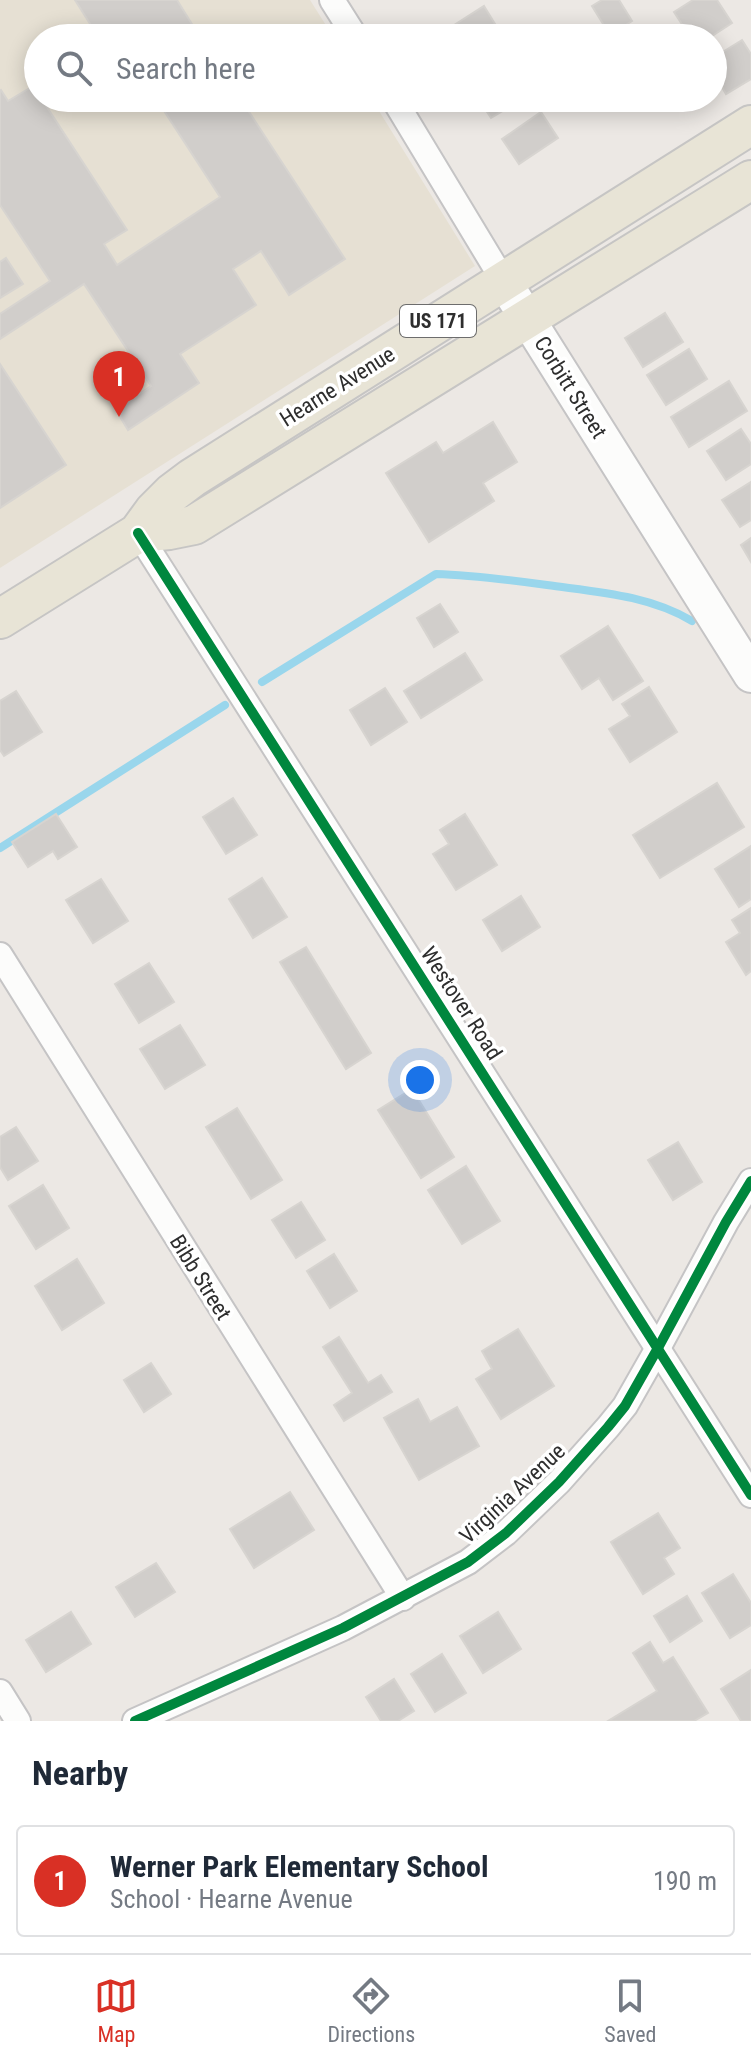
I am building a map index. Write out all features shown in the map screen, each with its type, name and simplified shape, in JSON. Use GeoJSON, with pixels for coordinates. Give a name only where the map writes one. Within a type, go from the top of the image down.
{"type":"FeatureCollection","features":[{"type":"Feature","properties":{"kind":"main road","name":"Hearne Avenue"},"geometry":{"type":"LineString","coordinates":[[0,619],[138,533],[154,511],[192,478],[751,125]]}},
{"type":"Feature","properties":{"kind":"main road","name":"Hearne Avenue"},"geometry":{"type":"LineString","coordinates":[[138,533],[194,525],[751,180]]}},
{"type":"Feature","properties":{"kind":"street"},"geometry":{"type":"LineString","coordinates":[[332,0],[347,24]]}},
{"type":"Feature","properties":{"kind":"street","name":"Corbitt Street"},"geometry":{"type":"LineString","coordinates":[[401,112],[751,675]]}},
{"type":"Feature","properties":{"kind":"street","name":"Westover Road"},"geometry":{"type":"LineString","coordinates":[[138,533],[751,1495]]}},
{"type":"Feature","properties":{"kind":"street","name":"Bibb Street"},"geometry":{"type":"LineString","coordinates":[[0,955],[403,1598]]}},
{"type":"Feature","properties":{"kind":"street","name":"Virginia Avenue"},"geometry":{"type":"LineString","coordinates":[[135,1721],[403,1598],[468,1562],[506,1533],[548,1492],[625,1406],[751,1181]]}},
{"type":"Feature","properties":{"kind":"street"},"geometry":{"type":"LineString","coordinates":[[0,1692],[18,1721]]}},
{"type":"Feature","properties":{"kind":"shaded area"},"geometry":{"type":"Polygon","coordinates":[[[0,0],[310,0],[325,24],[24,24],[24,112],[380,112],[475,266],[0,568],[0,0]]]}},
{"type":"Feature","properties":{"kind":"building"},"geometry":{"type":"Polygon","coordinates":[[[75,0],[177,0],[192,24],[90,24],[75,0]]]}},
{"type":"Feature","properties":{"kind":"building"},"geometry":{"type":"Polygon","coordinates":[[[602,0],[619,0],[632,21],[627,24],[603,24],[592,6],[602,0]]]}},
{"type":"Feature","properties":{"kind":"building"},"geometry":{"type":"Polygon","coordinates":[[[693,0],[717,0],[732,23],[727,26],[682,24],[674,12],[693,0]]]}},
{"type":"Feature","properties":{"kind":"building"},"geometry":{"type":"Polygon","coordinates":[[[484,6],[495,24],[456,24],[484,6]]]}},
{"type":"Feature","properties":{"kind":"building"},"geometry":{"type":"Polygon","coordinates":[[[742,40],[751,54],[751,79],[727,93],[727,49],[742,40]]]}},
{"type":"Feature","properties":{"kind":"building"},"geometry":{"type":"Polygon","coordinates":[[[1,90],[8,101],[24,91],[24,112],[50,112],[127,230],[104,244],[117,265],[220,197],[165,112],[249,112],[345,259],[289,295],[261,251],[233,269],[256,305],[180,354],[199,383],[128,430],[116,410],[151,386],[84,284],[0,339],[0,314],[50,281],[0,205],[1,90]]]}},
{"type":"Feature","properties":{"kind":"building"},"geometry":{"type":"Polygon","coordinates":[[[487,112],[501,112],[491,118],[487,112]]]}},
{"type":"Feature","properties":{"kind":"building"},"geometry":{"type":"Polygon","coordinates":[[[541,112],[558,138],[519,164],[502,139],[541,112]]]}},
{"type":"Feature","properties":{"kind":"building"},"geometry":{"type":"Polygon","coordinates":[[[6,258],[23,284],[0,298],[0,262],[6,258]]]}},
{"type":"Feature","properties":{"kind":"building"},"geometry":{"type":"Polygon","coordinates":[[[665,313],[683,342],[643,367],[625,338],[665,313]]]}},
{"type":"Feature","properties":{"kind":"building"},"geometry":{"type":"Polygon","coordinates":[[[689,349],[707,379],[666,405],[647,375],[689,349]]]}},
{"type":"Feature","properties":{"kind":"building"},"geometry":{"type":"Polygon","coordinates":[[[0,364],[66,465],[0,508],[0,364]]]}},
{"type":"Feature","properties":{"kind":"building"},"geometry":{"type":"Polygon","coordinates":[[[729,381],[747,411],[689,447],[671,417],[729,381]]]}},
{"type":"Feature","properties":{"kind":"building"},"geometry":{"type":"Polygon","coordinates":[[[493,422],[517,462],[483,483],[494,501],[429,542],[386,473],[436,442],[443,453],[493,422]]]}},
{"type":"Feature","properties":{"kind":"building"},"geometry":{"type":"Polygon","coordinates":[[[741,429],[751,444],[751,464],[726,480],[707,451],[741,429]]]}},
{"type":"Feature","properties":{"kind":"building"},"geometry":{"type":"Polygon","coordinates":[[[751,482],[751,520],[740,527],[722,500],[751,482]]]}},
{"type":"Feature","properties":{"kind":"building"},"geometry":{"type":"Polygon","coordinates":[[[751,538],[751,562],[741,545],[751,538]]]}},
{"type":"Feature","properties":{"kind":"building"},"geometry":{"type":"Polygon","coordinates":[[[440,604],[458,632],[434,647],[417,618],[440,604]]]}},
{"type":"Feature","properties":{"kind":"building"},"geometry":{"type":"Polygon","coordinates":[[[608,626],[643,681],[613,700],[599,678],[582,689],[561,656],[608,626]]]}},
{"type":"Feature","properties":{"kind":"building"},"geometry":{"type":"Polygon","coordinates":[[[465,653],[482,680],[421,718],[404,691],[465,653]]]}},
{"type":"Feature","properties":{"kind":"building"},"geometry":{"type":"Polygon","coordinates":[[[649,687],[677,732],[630,762],[609,729],[630,716],[622,704],[649,687]]]}},
{"type":"Feature","properties":{"kind":"building"},"geometry":{"type":"Polygon","coordinates":[[[385,688],[407,722],[371,745],[350,710],[385,688]]]}},
{"type":"Feature","properties":{"kind":"building"},"geometry":{"type":"Polygon","coordinates":[[[16,691],[42,732],[4,756],[0,750],[0,701],[16,691]]]}},
{"type":"Feature","properties":{"kind":"building"},"geometry":{"type":"Polygon","coordinates":[[[717,783],[744,827],[660,878],[633,835],[717,783]]]}},
{"type":"Feature","properties":{"kind":"building"},"geometry":{"type":"Polygon","coordinates":[[[233,798],[257,835],[226,854],[203,817],[233,798]]]}},
{"type":"Feature","properties":{"kind":"building"},"geometry":{"type":"Polygon","coordinates":[[[56,814],[77,847],[58,859],[53,851],[28,867],[12,842],[56,814]]]}},
{"type":"Feature","properties":{"kind":"building"},"geometry":{"type":"Polygon","coordinates":[[[465,814],[497,865],[456,890],[433,854],[449,844],[440,830],[465,814]]]}},
{"type":"Feature","properties":{"kind":"building"},"geometry":{"type":"Polygon","coordinates":[[[751,846],[751,899],[739,907],[715,869],[751,846]]]}},
{"type":"Feature","properties":{"kind":"building"},"geometry":{"type":"Polygon","coordinates":[[[262,878],[287,917],[253,938],[229,899],[262,878]]]}},
{"type":"Feature","properties":{"kind":"building"},"geometry":{"type":"Polygon","coordinates":[[[101,879],[128,921],[93,943],[66,900],[101,879]]]}},
{"type":"Feature","properties":{"kind":"building"},"geometry":{"type":"Polygon","coordinates":[[[521,896],[540,927],[502,951],[483,920],[521,896]]]}},
{"type":"Feature","properties":{"kind":"building"},"geometry":{"type":"Polygon","coordinates":[[[751,908],[751,971],[746,975],[726,942],[740,933],[732,920],[751,908]]]}},
{"type":"Feature","properties":{"kind":"building"},"geometry":{"type":"Polygon","coordinates":[[[306,947],[371,1053],[346,1069],[280,962],[306,947]]]}},
{"type":"Feature","properties":{"kind":"building"},"geometry":{"type":"Polygon","coordinates":[[[149,963],[174,1002],[139,1023],[115,984],[149,963]]]}},
{"type":"Feature","properties":{"kind":"building"},"geometry":{"type":"Polygon","coordinates":[[[180,1025],[205,1065],[165,1089],[140,1049],[180,1025]]]}},
{"type":"Feature","properties":{"kind":"building"},"geometry":{"type":"Polygon","coordinates":[[[412,1089],[454,1157],[421,1178],[378,1110],[412,1089]]]}},
{"type":"Feature","properties":{"kind":"building"},"geometry":{"type":"Polygon","coordinates":[[[237,1108],[282,1180],[251,1199],[206,1127],[237,1108]]]}},
{"type":"Feature","properties":{"kind":"building"},"geometry":{"type":"Polygon","coordinates":[[[16,1127],[38,1161],[8,1180],[0,1167],[0,1137],[16,1127]]]}},
{"type":"Feature","properties":{"kind":"building"},"geometry":{"type":"Polygon","coordinates":[[[678,1142],[702,1182],[673,1200],[648,1160],[678,1142]]]}},
{"type":"Feature","properties":{"kind":"building"},"geometry":{"type":"Polygon","coordinates":[[[466,1166],[500,1221],[462,1244],[428,1190],[466,1166]]]}},
{"type":"Feature","properties":{"kind":"building"},"geometry":{"type":"Polygon","coordinates":[[[43,1185],[69,1228],[36,1249],[9,1206],[43,1185]]]}},
{"type":"Feature","properties":{"kind":"building"},"geometry":{"type":"Polygon","coordinates":[[[301,1202],[325,1240],[296,1258],[272,1220],[301,1202]]]}},
{"type":"Feature","properties":{"kind":"building"},"geometry":{"type":"Polygon","coordinates":[[[334,1254],[357,1291],[330,1308],[307,1271],[334,1254]]]}},
{"type":"Feature","properties":{"kind":"building"},"geometry":{"type":"Polygon","coordinates":[[[77,1259],[104,1303],[62,1330],[35,1286],[77,1259]]]}},
{"type":"Feature","properties":{"kind":"building"},"geometry":{"type":"Polygon","coordinates":[[[518,1329],[554,1386],[501,1419],[476,1379],[492,1369],[482,1351],[518,1329]]]}},
{"type":"Feature","properties":{"kind":"building"},"geometry":{"type":"Polygon","coordinates":[[[339,1337],[368,1383],[381,1375],[392,1392],[344,1421],[334,1405],[352,1393],[323,1347],[339,1337]]]}},
{"type":"Feature","properties":{"kind":"building"},"geometry":{"type":"Polygon","coordinates":[[[151,1363],[171,1394],[144,1412],[124,1380],[151,1363]]]}},
{"type":"Feature","properties":{"kind":"building"},"geometry":{"type":"Polygon","coordinates":[[[418,1399],[430,1422],[457,1407],[479,1446],[419,1480],[384,1418],[418,1399]]]}},
{"type":"Feature","properties":{"kind":"building"},"geometry":{"type":"Polygon","coordinates":[[[290,1492],[314,1530],[254,1568],[230,1529],[290,1492]]]}},
{"type":"Feature","properties":{"kind":"building"},"geometry":{"type":"Polygon","coordinates":[[[658,1513],[680,1548],[664,1558],[674,1574],[643,1594],[611,1542],[658,1513]]]}},
{"type":"Feature","properties":{"kind":"building"},"geometry":{"type":"Polygon","coordinates":[[[156,1563],[175,1592],[135,1617],[116,1587],[156,1563]]]}},
{"type":"Feature","properties":{"kind":"building"},"geometry":{"type":"Polygon","coordinates":[[[733,1574],[751,1603],[751,1625],[730,1638],[702,1593],[733,1574]]]}},
{"type":"Feature","properties":{"kind":"building"},"geometry":{"type":"Polygon","coordinates":[[[687,1596],[702,1621],[670,1642],[654,1616],[687,1596]]]}},
{"type":"Feature","properties":{"kind":"building"},"geometry":{"type":"Polygon","coordinates":[[[71,1612],[91,1644],[46,1672],[26,1640],[71,1612]]]}},
{"type":"Feature","properties":{"kind":"building"},"geometry":{"type":"Polygon","coordinates":[[[498,1612],[521,1649],[483,1673],[460,1636],[498,1612]]]}},
{"type":"Feature","properties":{"kind":"building"},"geometry":{"type":"Polygon","coordinates":[[[650,1642],[663,1663],[673,1657],[708,1713],[694,1721],[608,1721],[657,1691],[633,1653],[650,1642]]]}},
{"type":"Feature","properties":{"kind":"building"},"geometry":{"type":"Polygon","coordinates":[[[442,1654],[466,1693],[435,1712],[411,1674],[442,1654]]]}},
{"type":"Feature","properties":{"kind":"building"},"geometry":{"type":"Polygon","coordinates":[[[751,1670],[751,1721],[741,1721],[721,1689],[751,1670]]]}},
{"type":"Feature","properties":{"kind":"building"},"geometry":{"type":"Polygon","coordinates":[[[394,1679],[414,1711],[398,1721],[381,1721],[366,1697],[394,1679]]]}},
{"type":"Feature","properties":{"kind":"waterway"},"geometry":{"type":"LineString","coordinates":[[262,682],[436,574],[622,596],[658,605],[692,621]]}},
{"type":"Feature","properties":{"kind":"waterway"},"geometry":{"type":"LineString","coordinates":[[0,848],[225,705]]}},
{"type":"Feature","properties":{"kind":"cycle path"},"geometry":{"type":"LineString","coordinates":[[138,533],[751,1495]]}},
{"type":"Feature","properties":{"kind":"cycle path"},"geometry":{"type":"LineString","coordinates":[[135,1721],[343,1628],[468,1562],[506,1533],[559,1482],[625,1406],[751,1181]]}},
{"type":"Feature","properties":{"kind":"place","name":"Werner Park Elementary School"},"geometry":{"type":"Point","coordinates":[119,417]}}]}
